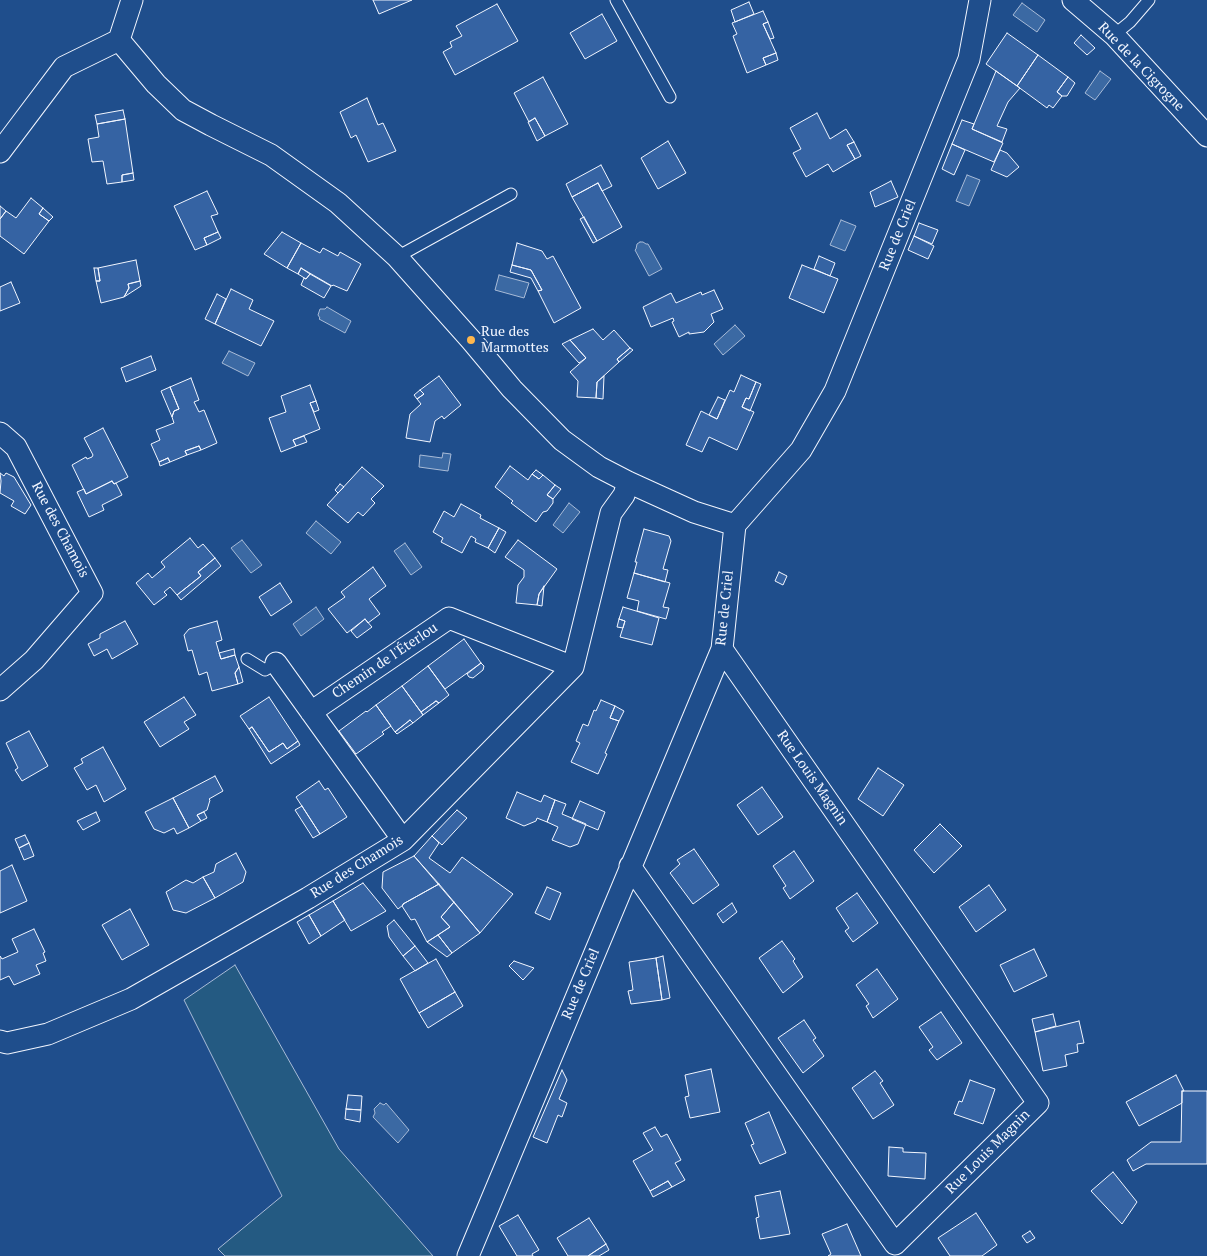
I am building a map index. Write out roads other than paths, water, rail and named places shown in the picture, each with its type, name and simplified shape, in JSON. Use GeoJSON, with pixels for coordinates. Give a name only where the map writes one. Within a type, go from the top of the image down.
{"type":"FeatureCollection","features":[{"type":"Feature","properties":{"kind":"street"},"geometry":{"type":"LineString","coordinates":[[0,152],[64,67],[119,40],[132,0]]}},
{"type":"Feature","properties":{"kind":"street","name":"Rue de Criel"},"geometry":{"type":"LineString","coordinates":[[468,1256],[722,649],[735,525],[801,450],[835,391],[969,59],[980,0]]}},
{"type":"Feature","properties":{"kind":"street","name":"Rue de la Cigrogne"},"geometry":{"type":"LineString","coordinates":[[1073,0],[1114,35],[1207,136]]}},
{"type":"Feature","properties":{"kind":"street"},"geometry":{"type":"LineString","coordinates":[[119,40],[156,84],[183,110],[272,155],[338,203],[397,256],[512,389],[562,440],[599,467],[628,482],[694,512],[735,525]]}},
{"type":"Feature","properties":{"kind":"street","name":"Rue des Chamois"},"geometry":{"type":"LineString","coordinates":[[0,433],[16,447],[92,593],[34,660],[0,690]]}},
{"type":"Feature","properties":{"kind":"street"},"geometry":{"type":"LineString","coordinates":[[573,667],[611,513],[624,495],[628,482]]}},
{"type":"Feature","properties":{"kind":"street","name":"Chemin de l'Éterlou"},"geometry":{"type":"LineString","coordinates":[[311,712],[449,618],[573,667]]}},
{"type":"Feature","properties":{"kind":"street","name":"Rue Louis Magnin"},"geometry":{"type":"LineString","coordinates":[[630,866],[895,1244],[1038,1103],[722,649]]}},
{"type":"Feature","properties":{"kind":"street"},"geometry":{"type":"LineString","coordinates":[[276,663],[403,840]]}},
{"type":"Feature","properties":{"kind":"street","name":"Rue des Chamois"},"geometry":{"type":"LineString","coordinates":[[0,1042],[7,1043],[48,1034],[131,998],[308,898],[403,840],[573,667]]}},
{"type":"Feature","properties":{"kind":"lane"},"geometry":{"type":"LineString","coordinates":[[616,0],[670,97]]}},
{"type":"Feature","properties":{"kind":"lane"},"geometry":{"type":"LineString","coordinates":[[1114,35],[1130,22],[1150,0]]}},
{"type":"Feature","properties":{"kind":"lane"},"geometry":{"type":"LineString","coordinates":[[397,256],[511,194]]}},
{"type":"Feature","properties":{"kind":"lane"},"geometry":{"type":"LineString","coordinates":[[248,659],[265,670],[276,663]]}},
{"type":"Feature","properties":{"kind":"place","name":"Rue des Marmottes"},"geometry":{"type":"Point","coordinates":[471,340]}}]}
